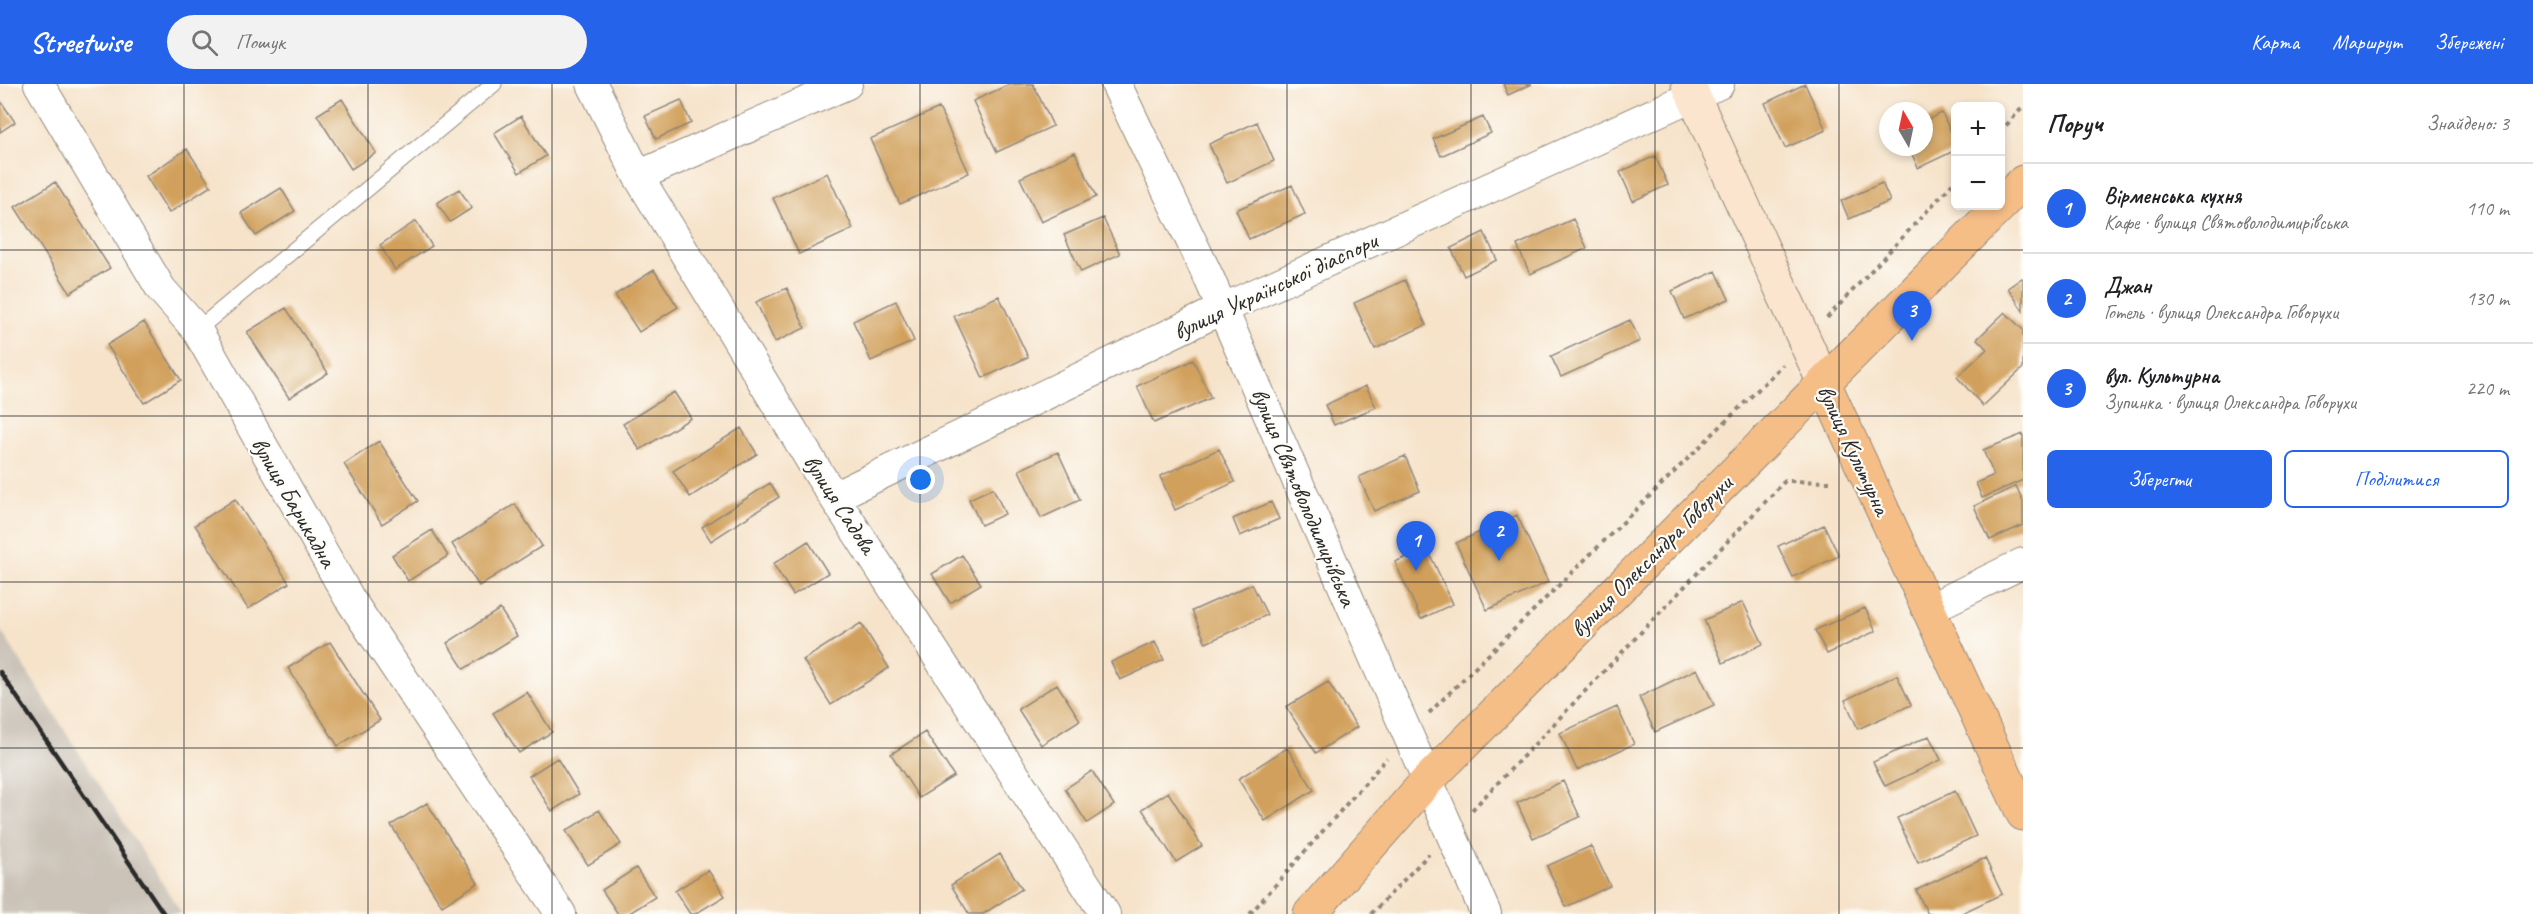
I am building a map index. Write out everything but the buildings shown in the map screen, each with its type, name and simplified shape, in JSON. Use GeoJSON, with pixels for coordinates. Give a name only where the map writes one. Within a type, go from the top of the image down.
{"type":"FeatureCollection","features":[{"type":"Feature","properties":{"kind":"main road","name":"вулиця Олександра Говорухи"},"geometry":{"type":"LineString","coordinates":[[2005,200],[2023,182]]}},
{"type":"Feature","properties":{"kind":"main road","name":"вулиця Олександра Говорухи"},"geometry":{"type":"LineString","coordinates":[[1310,914],[1426,782],[1995,210]]}},
{"type":"Feature","properties":{"kind":"main road","name":"вулиця Культурна"},"geometry":{"type":"LineString","coordinates":[[1824,383],[2023,814]]}},
{"type":"Feature","properties":{"kind":"street","name":"вулиця Барикадна"},"geometry":{"type":"LineString","coordinates":[[39,84],[161,289],[197,330],[349,598],[561,914]]}},
{"type":"Feature","properties":{"kind":"street","name":"вулиця Садова"},"geometry":{"type":"LineString","coordinates":[[592,84],[638,176],[834,496],[1105,914]]}},
{"type":"Feature","properties":{"kind":"street"},"geometry":{"type":"LineString","coordinates":[[638,176],[847,84]]}},
{"type":"Feature","properties":{"kind":"street","name":"вулиця Святоволодимирівська"},"geometry":{"type":"LineString","coordinates":[[1116,84],[1222,309],[1426,782],[1486,914]]}},
{"type":"Feature","properties":{"kind":"street","name":"вулиця Української діаспори"},"geometry":{"type":"LineString","coordinates":[[834,496],[1222,309],[1700,88]]}},
{"type":"Feature","properties":{"kind":"street","name":"вулиця Культурна"},"geometry":{"type":"LineString","coordinates":[[1700,88],[1824,383]]}},
{"type":"Feature","properties":{"kind":"street"},"geometry":{"type":"LineString","coordinates":[[1927,610],[2023,563]]}},
{"type":"Feature","properties":{"kind":"lane"},"geometry":{"type":"LineString","coordinates":[[197,330],[494,84]]}},
{"type":"Feature","properties":{"kind":"path"},"geometry":{"type":"LineString","coordinates":[[2005,128],[2023,108]]}},
{"type":"Feature","properties":{"kind":"path"},"geometry":{"type":"LineString","coordinates":[[1250,914],[1406,735],[1805,342],[1951,185]]}},
{"type":"Feature","properties":{"kind":"path"},"geometry":{"type":"LineString","coordinates":[[1371,914],[1785,481],[1830,482]]}},
{"type":"Feature","properties":{"kind":"shaded area"},"geometry":{"type":"Polygon","coordinates":[[[0,629],[182,914],[0,914],[0,629]]]}},
{"type":"Feature","properties":{"kind":"railway"},"geometry":{"type":"LineString","coordinates":[[0,672],[164,914]]}},
{"type":"Feature","properties":{"kind":"place","name":"вул. Культурна"},"geometry":{"type":"Point","coordinates":[1912,341]}},
{"type":"Feature","properties":{"kind":"place","name":"Джан"},"geometry":{"type":"Point","coordinates":[1499,561]}},
{"type":"Feature","properties":{"kind":"place","name":"Вірменська кухня"},"geometry":{"type":"Point","coordinates":[1416,571]}}]}
